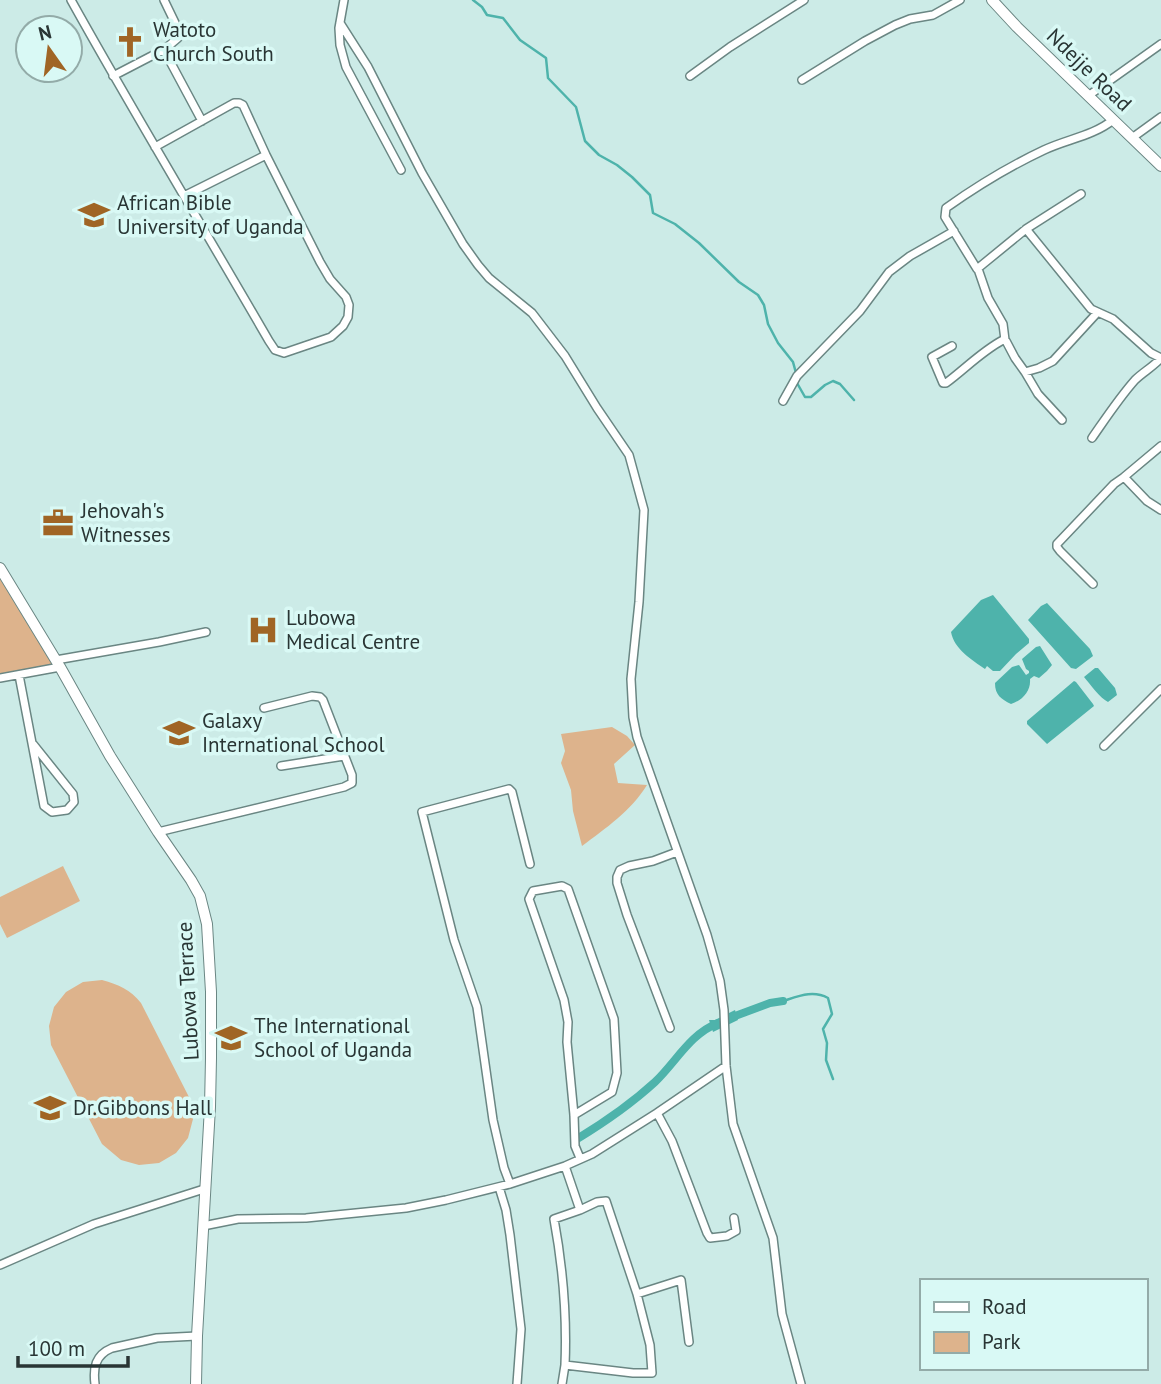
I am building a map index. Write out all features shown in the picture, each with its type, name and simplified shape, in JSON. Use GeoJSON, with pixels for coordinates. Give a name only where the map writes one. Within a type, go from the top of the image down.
{"type":"FeatureCollection","features":[{"type":"Feature","properties":{"kind":"street"},"geometry":{"type":"LineString","coordinates":[[71,0],[113,76],[275,350],[284,353],[331,337],[343,327],[348,317],[349,305],[346,296],[330,279],[320,262],[243,105],[234,103],[155,147]]}},
{"type":"Feature","properties":{"kind":"street"},"geometry":{"type":"LineString","coordinates":[[113,76],[165,49],[178,38],[178,29],[164,0]]}},
{"type":"Feature","properties":{"kind":"street"},"geometry":{"type":"LineString","coordinates":[[344,0],[340,45],[346,67],[401,170]]}},
{"type":"Feature","properties":{"kind":"street"},"geometry":{"type":"LineString","coordinates":[[690,76],[804,0]]}},
{"type":"Feature","properties":{"kind":"street"},"geometry":{"type":"LineString","coordinates":[[802,80],[895,25],[933,15],[960,0]]}},
{"type":"Feature","properties":{"kind":"street","name":"Ndejje Road"},"geometry":{"type":"LineString","coordinates":[[992,0],[1160,165]]}},
{"type":"Feature","properties":{"kind":"street"},"geometry":{"type":"LineString","coordinates":[[340,23],[368,67],[422,173],[463,244],[489,278],[532,313],[565,356],[629,455],[644,510],[631,679],[633,718],[637,737],[707,935],[720,981],[733,1124],[773,1238],[782,1314],[801,1384]]}},
{"type":"Feature","properties":{"kind":"street"},"geometry":{"type":"LineString","coordinates":[[1088,96],[1161,44]]}},
{"type":"Feature","properties":{"kind":"street"},"geometry":{"type":"LineString","coordinates":[[165,49],[202,121]]}},
{"type":"Feature","properties":{"kind":"street"},"geometry":{"type":"LineString","coordinates":[[1132,138],[1161,117]]}},
{"type":"Feature","properties":{"kind":"street"},"geometry":{"type":"LineString","coordinates":[[1062,420],[1038,394],[1005,340],[1003,324],[988,298],[978,269],[945,217],[945,211],[964,195],[1019,163],[1047,148],[1103,128],[1113,120]]}},
{"type":"Feature","properties":{"kind":"street"},"geometry":{"type":"LineString","coordinates":[[184,196],[266,155]]}},
{"type":"Feature","properties":{"kind":"street"},"geometry":{"type":"LineString","coordinates":[[978,269],[1026,229],[1081,194]]}},
{"type":"Feature","properties":{"kind":"street"},"geometry":{"type":"LineString","coordinates":[[1026,229],[1091,309],[1114,319],[1161,358],[1122,394],[1092,438]]}},
{"type":"Feature","properties":{"kind":"street"},"geometry":{"type":"LineString","coordinates":[[783,401],[797,376],[860,312],[889,272],[910,256],[954,231]]}},
{"type":"Feature","properties":{"kind":"street"},"geometry":{"type":"LineString","coordinates":[[1025,372],[1053,361],[1097,313]]}},
{"type":"Feature","properties":{"kind":"street"},"geometry":{"type":"LineString","coordinates":[[951,346],[932,357],[943,383],[1005,340]]}},
{"type":"Feature","properties":{"kind":"street"},"geometry":{"type":"LineString","coordinates":[[1093,584],[1060,551],[1057,544],[1114,484],[1161,446]]}},
{"type":"Feature","properties":{"kind":"street"},"geometry":{"type":"LineString","coordinates":[[1124,477],[1147,501],[1161,510]]}},
{"type":"Feature","properties":{"kind":"street","name":"Lubowa Terrace"},"geometry":{"type":"LineString","coordinates":[[0,568],[110,756],[191,880],[200,896],[207,924],[211,992],[210,1107],[196,1384]]}},
{"type":"Feature","properties":{"kind":"street"},"geometry":{"type":"LineString","coordinates":[[0,678],[206,632]]}},
{"type":"Feature","properties":{"kind":"street"},"geometry":{"type":"LineString","coordinates":[[19,675],[44,806],[52,812],[67,810],[74,803],[73,794],[33,744]]}},
{"type":"Feature","properties":{"kind":"street"},"geometry":{"type":"LineString","coordinates":[[1104,746],[1159,694]]}},
{"type":"Feature","properties":{"kind":"street"},"geometry":{"type":"LineString","coordinates":[[158,832],[349,785],[353,779],[320,697],[312,696],[264,709]]}},
{"type":"Feature","properties":{"kind":"street"},"geometry":{"type":"LineString","coordinates":[[281,766],[344,756]]}},
{"type":"Feature","properties":{"kind":"street"},"geometry":{"type":"LineString","coordinates":[[510,1184],[493,1121],[477,1007],[454,940],[422,812],[509,789],[530,864]]}},
{"type":"Feature","properties":{"kind":"street"},"geometry":{"type":"LineString","coordinates":[[670,1028],[627,915],[617,877],[620,870],[629,866],[677,852]]}},
{"type":"Feature","properties":{"kind":"street"},"geometry":{"type":"LineString","coordinates":[[574,1115],[612,1092],[617,1073],[614,1019],[568,889],[562,886],[533,891],[529,899],[564,1000],[568,1022],[567,1042],[575,1146],[580,1158]]}},
{"type":"Feature","properties":{"kind":"street"},"geometry":{"type":"LineString","coordinates":[[202,1226],[238,1219],[306,1218],[406,1208],[510,1184],[592,1154],[726,1066]]}},
{"type":"Feature","properties":{"kind":"street"},"geometry":{"type":"LineString","coordinates":[[657,1113],[672,1141],[710,1238],[727,1236],[736,1231],[734,1217]]}},
{"type":"Feature","properties":{"kind":"street"},"geometry":{"type":"LineString","coordinates":[[565,1166],[580,1210]]}},
{"type":"Feature","properties":{"kind":"street"},"geometry":{"type":"LineString","coordinates":[[499,1187],[510,1235],[521,1329],[517,1384]]}},
{"type":"Feature","properties":{"kind":"street"},"geometry":{"type":"LineString","coordinates":[[0,1265],[94,1224],[204,1189]]}},
{"type":"Feature","properties":{"kind":"street"},"geometry":{"type":"LineString","coordinates":[[562,1384],[566,1314],[554,1220],[597,1202],[606,1201],[637,1294],[650,1345],[652,1373],[565,1365]]}},
{"type":"Feature","properties":{"kind":"street"},"geometry":{"type":"LineString","coordinates":[[637,1294],[681,1280],[689,1342]]}},
{"type":"Feature","properties":{"kind":"street"},"geometry":{"type":"LineString","coordinates":[[94,1384],[95,1364],[105,1351],[158,1338],[197,1336]]}},
{"type":"Feature","properties":{"kind":"green space"},"geometry":{"type":"Polygon","coordinates":[[[0,577],[54,667],[0,675],[0,577]]]}},
{"type":"Feature","properties":{"kind":"green space"},"geometry":{"type":"Polygon","coordinates":[[[612,727],[627,736],[635,745],[614,764],[618,783],[647,785],[626,811],[582,846],[571,790],[561,763],[565,751],[561,734],[612,727]]]}},
{"type":"Feature","properties":{"kind":"green space"},"geometry":{"type":"Polygon","coordinates":[[[63,866],[80,901],[7,938],[0,924],[0,897],[63,866]]]}},
{"type":"Feature","properties":{"kind":"green space"},"geometry":{"type":"Polygon","coordinates":[[[102,980],[124,988],[141,1003],[190,1099],[193,1119],[188,1138],[176,1153],[159,1163],[139,1165],[121,1160],[102,1144],[51,1045],[49,1026],[54,1007],[66,992],[83,982],[102,980]]]}},
{"type":"Feature","properties":{"kind":"water"},"geometry":{"type":"Polygon","coordinates":[[[993,595],[1029,639],[1029,643],[1000,671],[993,671],[987,666],[985,669],[969,658],[956,644],[951,632],[981,600],[993,595]]]}},
{"type":"Feature","properties":{"kind":"water"},"geometry":{"type":"Polygon","coordinates":[[[1047,603],[1090,649],[1093,656],[1076,669],[1071,668],[1028,620],[1047,603]]]}},
{"type":"Feature","properties":{"kind":"water"},"geometry":{"type":"Polygon","coordinates":[[[1040,646],[1052,665],[1039,678],[1034,676],[1030,679],[1028,691],[1019,700],[1011,704],[1004,700],[997,694],[995,683],[1012,667],[1019,665],[1026,675],[1029,673],[1022,659],[1040,646]]]}},
{"type":"Feature","properties":{"kind":"water"},"geometry":{"type":"Polygon","coordinates":[[[1098,668],[1115,688],[1117,695],[1108,702],[1084,677],[1098,668]]]}},
{"type":"Feature","properties":{"kind":"water"},"geometry":{"type":"Polygon","coordinates":[[[1074,681],[1094,706],[1047,744],[1027,721],[1074,681]]]}},
{"type":"Feature","properties":{"kind":"water"},"geometry":{"type":"Polygon","coordinates":[[[735,1010],[738,1020],[713,1032],[709,1020],[715,1020],[735,1010]]]}},
{"type":"Feature","properties":{"kind":"waterway"},"geometry":{"type":"LineString","coordinates":[[473,0],[487,15],[503,18],[520,40],[546,58],[548,78],[576,107],[585,141],[599,155],[632,177],[650,195],[653,213],[675,224],[739,282],[758,295],[764,305],[768,324],[793,362],[796,373]]}},
{"type":"Feature","properties":{"kind":"waterway"},"geometry":{"type":"LineString","coordinates":[[797,383],[805,397],[811,397],[833,381],[840,384],[854,400]]}},
{"type":"Feature","properties":{"kind":"waterway"},"geometry":{"type":"LineString","coordinates":[[783,1001],[811,994],[828,998],[832,1014],[823,1029],[827,1043],[826,1060],[833,1079]]}},
{"type":"Feature","properties":{"kind":"waterway"},"geometry":{"type":"LineString","coordinates":[[727,1019],[783,1001]]}},
{"type":"Feature","properties":{"kind":"waterway"},"geometry":{"type":"LineString","coordinates":[[577,1139],[637,1098],[663,1074],[691,1041],[718,1023]]}},
{"type":"Feature","properties":{"kind":"place","name":"Watoto Church South"},"geometry":{"type":"Point","coordinates":[130,42]}},
{"type":"Feature","properties":{"kind":"place","name":"African Bible University of Uganda"},"geometry":{"type":"Point","coordinates":[94,215]}},
{"type":"Feature","properties":{"kind":"place","name":"Jehovah's Witnesses"},"geometry":{"type":"Point","coordinates":[58,523]}},
{"type":"Feature","properties":{"kind":"place","name":"Lubowa Medical Centre"},"geometry":{"type":"Point","coordinates":[263,630]}},
{"type":"Feature","properties":{"kind":"place","name":"Galaxy International School"},"geometry":{"type":"Point","coordinates":[179,733]}},
{"type":"Feature","properties":{"kind":"place","name":"The International School of Uganda"},"geometry":{"type":"Point","coordinates":[231,1038]}},
{"type":"Feature","properties":{"kind":"place","name":"Dr.Gibbons Hall"},"geometry":{"type":"Point","coordinates":[50,1108]}}]}
